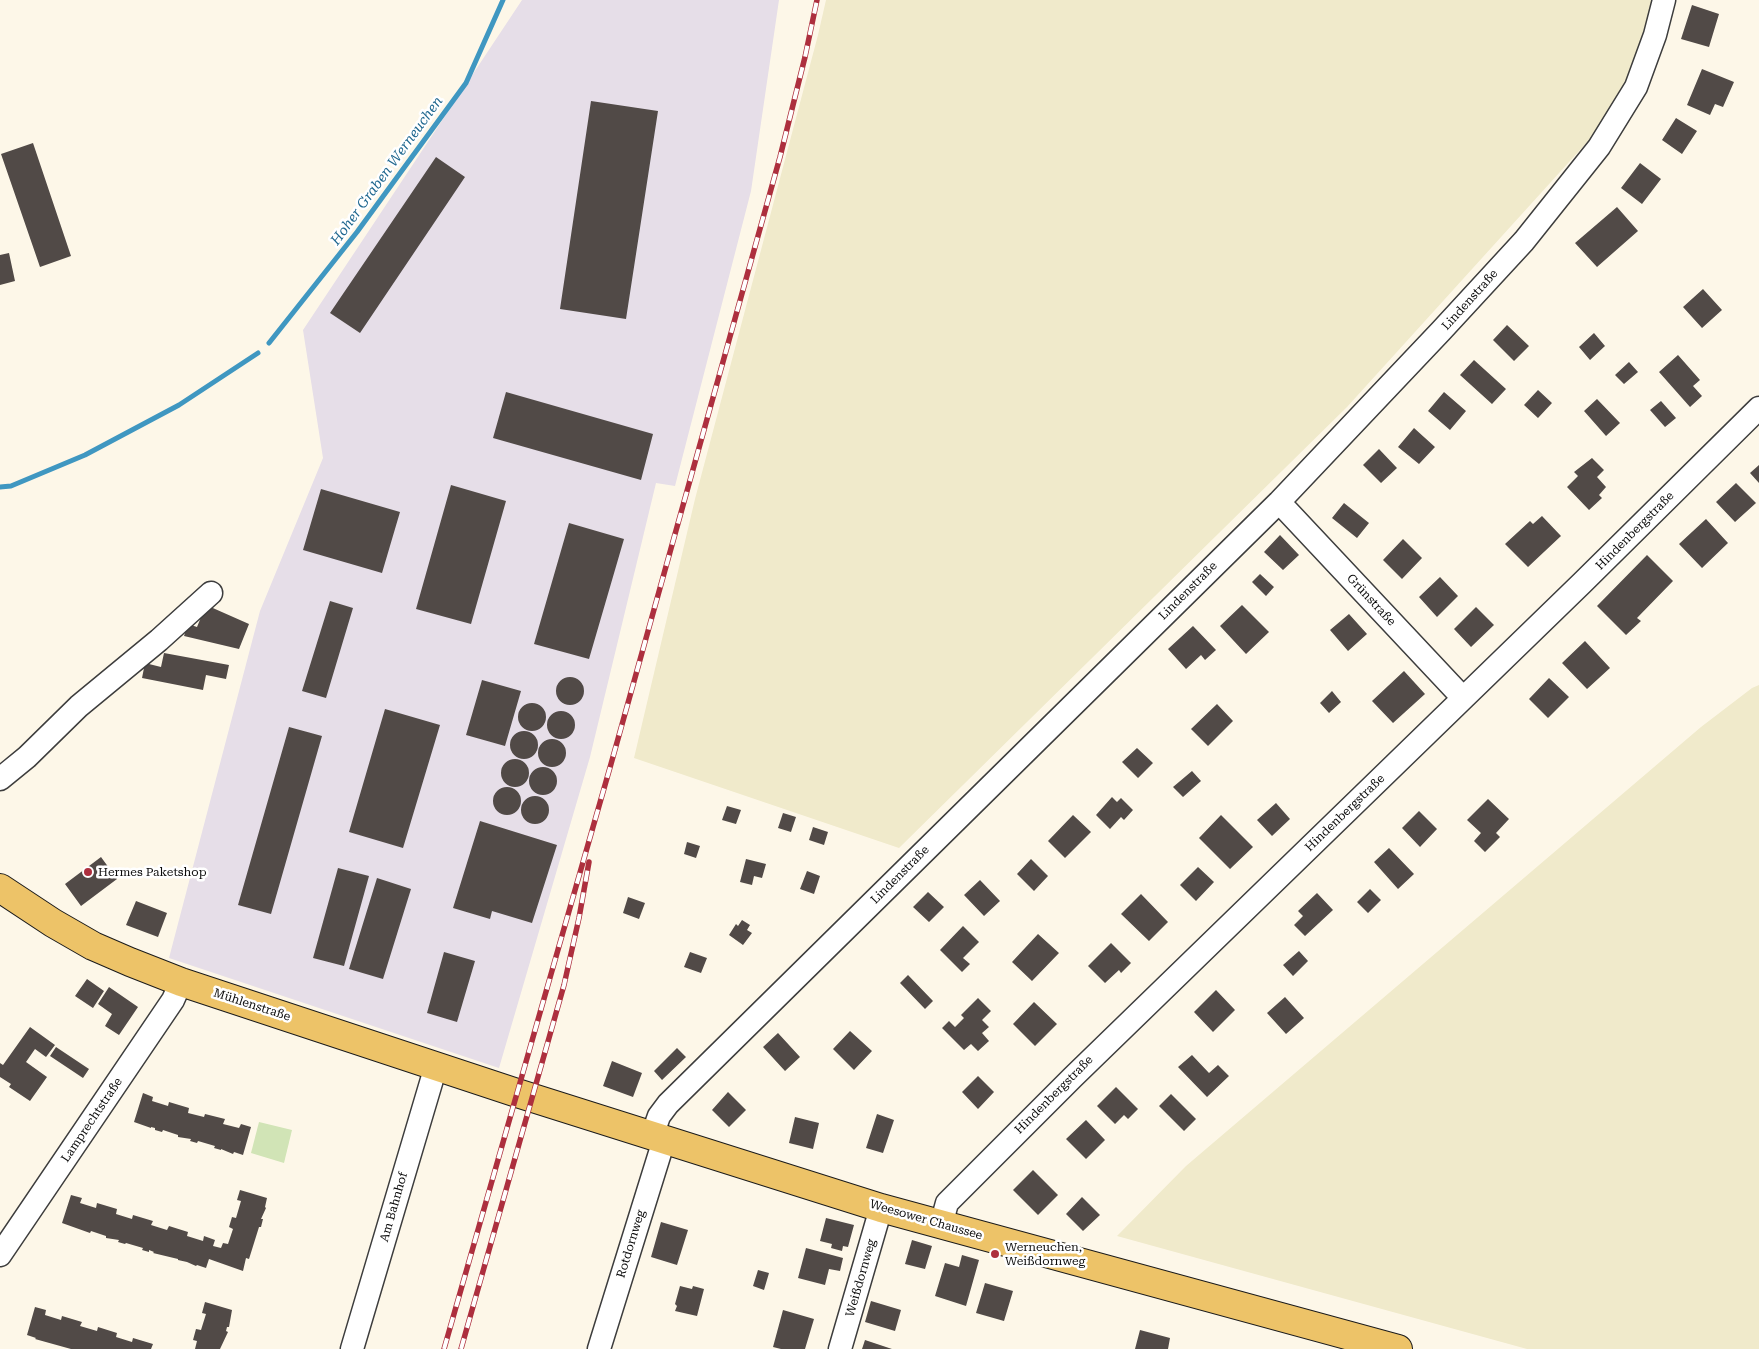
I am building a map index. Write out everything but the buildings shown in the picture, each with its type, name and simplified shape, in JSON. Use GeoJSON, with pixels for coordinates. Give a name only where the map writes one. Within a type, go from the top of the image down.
{"type":"FeatureCollection","features":[{"type":"Feature","properties":{"kind":"main road","name":"Mühlenstraße"},"geometry":{"type":"LineString","coordinates":[[0,888],[53,923],[93,946],[181,982],[517,1093]]}},
{"type":"Feature","properties":{"kind":"main road","name":"Weesower Chaussee"},"geometry":{"type":"LineString","coordinates":[[517,1093],[881,1208],[1398,1349]]}},
{"type":"Feature","properties":{"kind":"street","name":"Lindenstraße"},"geometry":{"type":"LineString","coordinates":[[658,1138],[659,1116],[668,1104],[1279,502],[1442,331],[1524,241],[1599,147],[1636,87],[1655,35],[1664,0]]}},
{"type":"Feature","properties":{"kind":"street","name":"Hindenbergstraße"},"geometry":{"type":"LineString","coordinates":[[940,1224],[947,1203],[1058,1091],[1759,408]]}},
{"type":"Feature","properties":{"kind":"street","name":"Grünstraße"},"geometry":{"type":"LineString","coordinates":[[1279,502],[1463,698]]}},
{"type":"Feature","properties":{"kind":"street"},"geometry":{"type":"LineString","coordinates":[[0,779],[27,758],[79,706],[159,640],[211,593]]}},
{"type":"Feature","properties":{"kind":"street","name":"Lamprechtstraße"},"geometry":{"type":"LineString","coordinates":[[0,1255],[173,1000],[181,982]]}},
{"type":"Feature","properties":{"kind":"street","name":"Am Bahnhof"},"geometry":{"type":"LineString","coordinates":[[352,1349],[436,1066]]}},
{"type":"Feature","properties":{"kind":"street","name":"Rotdornweg"},"geometry":{"type":"LineString","coordinates":[[599,1349],[658,1138]]}},
{"type":"Feature","properties":{"kind":"street","name":"Weißdornweg"},"geometry":{"type":"LineString","coordinates":[[840,1349],[881,1208]]}},
{"type":"Feature","properties":{"kind":"shaded area"},"geometry":{"type":"Polygon","coordinates":[[[522,0],[779,0],[751,191],[675,486],[656,483],[590,757],[499,1068],[169,958],[260,611],[323,458],[303,330],[522,0]]]}},
{"type":"Feature","properties":{"kind":"shaded area"},"geometry":{"type":"Polygon","coordinates":[[[826,0],[1657,0],[1632,79],[1589,140],[1347,407],[899,848],[634,758],[695,499],[826,0]]]}},
{"type":"Feature","properties":{"kind":"shaded area"},"geometry":{"type":"Polygon","coordinates":[[[1759,685],[1759,1349],[1527,1349],[1117,1236],[1186,1166],[1701,727],[1752,688],[1759,685]]]}},
{"type":"Feature","properties":{"kind":"green space"},"geometry":{"type":"Polygon","coordinates":[[[259,1122],[292,1130],[284,1163],[251,1153],[259,1122]]]}},
{"type":"Feature","properties":{"kind":"waterway","name":"Hoher Graben Werneuchen"},"geometry":{"type":"LineString","coordinates":[[269,343],[357,232],[466,83],[503,0]]}},
{"type":"Feature","properties":{"kind":"waterway","name":"Hoher Graben Werneuchen"},"geometry":{"type":"LineString","coordinates":[[0,487],[11,486],[85,455],[179,405],[258,353]]}},
{"type":"Feature","properties":{"kind":"railway"},"geometry":{"type":"LineString","coordinates":[[444,1349],[611,764],[780,157],[817,0]]}},
{"type":"Feature","properties":{"kind":"railway"},"geometry":{"type":"LineString","coordinates":[[461,1349],[564,985],[589,862]]}},
{"type":"Feature","properties":{"kind":"place","name":"Hermes Paketshop"},"geometry":{"type":"Point","coordinates":[88,872]}},
{"type":"Feature","properties":{"kind":"place","name":"Werneuchen, Weißdornweg"},"geometry":{"type":"Point","coordinates":[995,1254]}}]}
